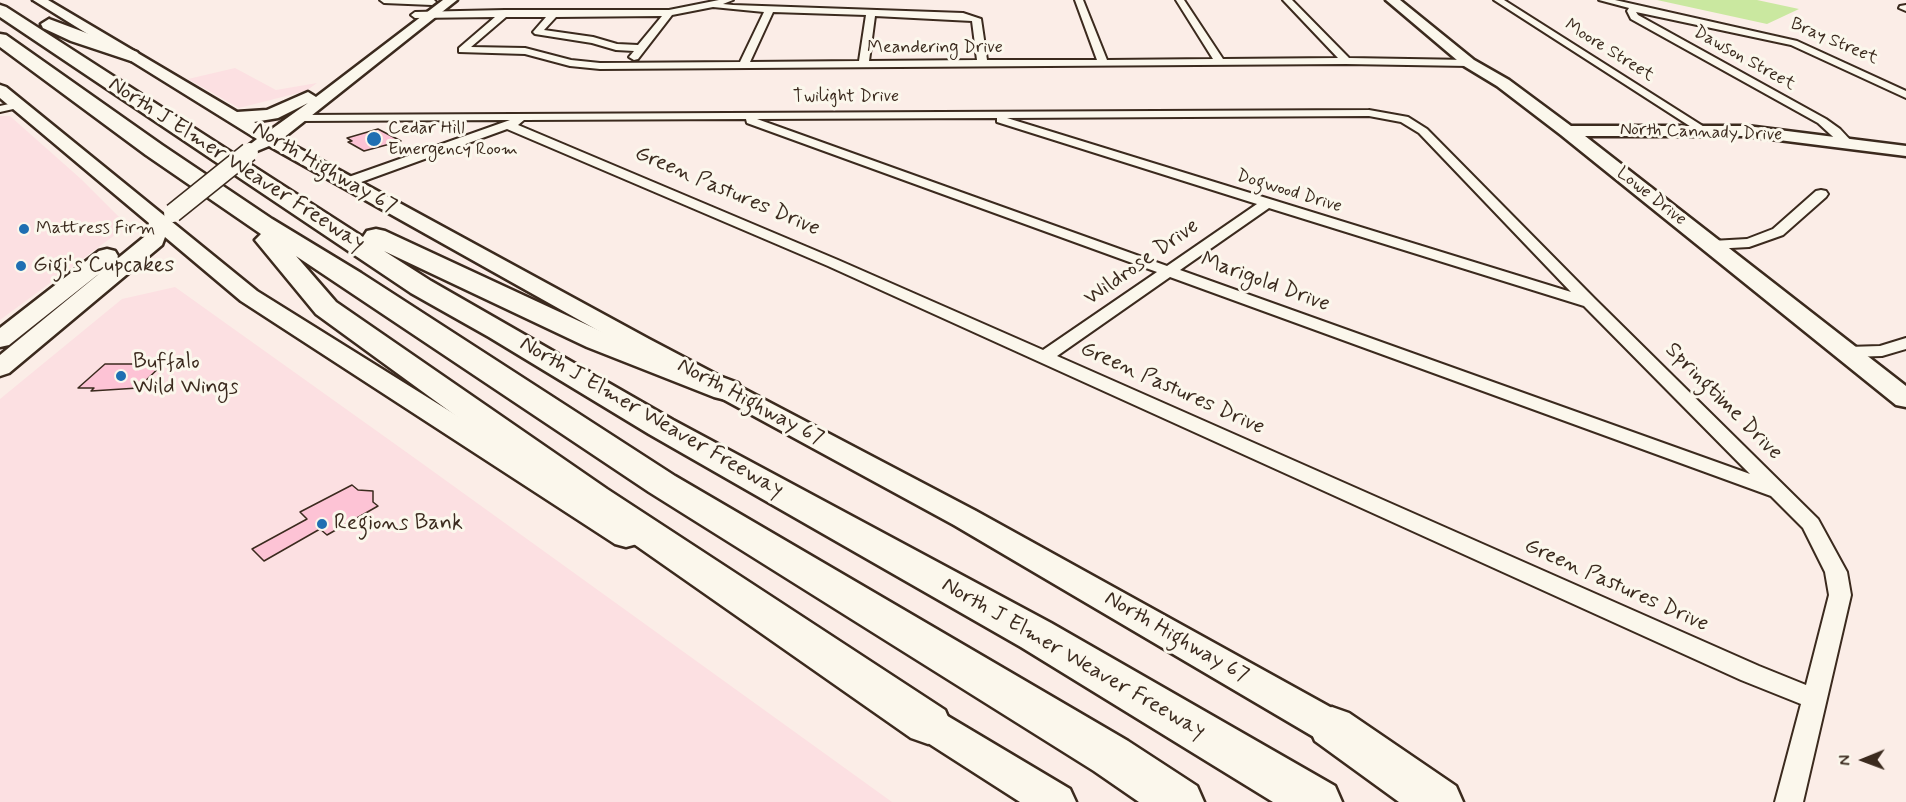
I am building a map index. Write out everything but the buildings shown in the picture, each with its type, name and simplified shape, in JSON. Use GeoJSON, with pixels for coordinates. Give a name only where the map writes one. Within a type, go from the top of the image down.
{"type":"FeatureCollection","features":[{"type":"Feature","properties":{"kind":"highway"},"geometry":{"type":"LineString","coordinates":[[0,0],[77,37],[131,56]]}},
{"type":"Feature","properties":{"kind":"highway","name":"North J Elmer Weaver Freeway"},"geometry":{"type":"LineString","coordinates":[[0,10],[421,287],[661,427],[1036,635],[1317,802]]}},
{"type":"Feature","properties":{"kind":"highway","name":"North J Elmer Weaver Freeway"},"geometry":{"type":"LineString","coordinates":[[0,39],[236,206],[662,484],[1111,756],[1179,802]]}},
{"type":"Feature","properties":{"kind":"highway"},"geometry":{"type":"LineString","coordinates":[[266,184],[598,341],[726,390]]}},
{"type":"Feature","properties":{"kind":"highway"},"geometry":{"type":"LineString","coordinates":[[236,206],[326,308],[585,491],[928,724]]}},
{"type":"Feature","properties":{"kind":"highway"},"geometry":{"type":"LineString","coordinates":[[1332,727],[1438,802]]}},
{"type":"Feature","properties":{"kind":"main road","name":"North Highway 67"},"geometry":{"type":"LineString","coordinates":[[39,0],[268,138],[726,390],[965,518],[1463,802]]}},
{"type":"Feature","properties":{"kind":"main road"},"geometry":{"type":"LineString","coordinates":[[268,138],[268,128],[308,97],[429,9],[451,0]]}},
{"type":"Feature","properties":{"kind":"main road","name":"Lowe Drive"},"geometry":{"type":"LineString","coordinates":[[1392,0],[1469,63],[1503,83],[1567,131],[1906,399]]}},
{"type":"Feature","properties":{"kind":"main road"},"geometry":{"type":"LineString","coordinates":[[0,340],[131,237],[166,218],[249,152],[300,118],[429,9]]}},
{"type":"Feature","properties":{"kind":"main road"},"geometry":{"type":"LineString","coordinates":[[0,90],[9,107],[166,218],[201,256],[249,296],[610,527],[1055,802]]}},
{"type":"Feature","properties":{"kind":"main road"},"geometry":{"type":"LineString","coordinates":[[234,117],[258,117],[272,114],[308,97]]}},
{"type":"Feature","properties":{"kind":"main road","name":"North Cannady Drive"},"geometry":{"type":"LineString","coordinates":[[1567,131],[1703,130],[1773,133],[1906,151]]}},
{"type":"Feature","properties":{"kind":"main road"},"geometry":{"type":"LineString","coordinates":[[0,368],[154,240],[166,218]]}},
{"type":"Feature","properties":{"kind":"main road"},"geometry":{"type":"LineString","coordinates":[[110,277],[150,258],[169,255],[201,256]]}},
{"type":"Feature","properties":{"kind":"main road"},"geometry":{"type":"LineString","coordinates":[[0,349],[30,317]]}},
{"type":"Feature","properties":{"kind":"street"},"geometry":{"type":"LineString","coordinates":[[384,0],[429,9],[503,14],[669,13],[729,0]]}},
{"type":"Feature","properties":{"kind":"street"},"geometry":{"type":"LineString","coordinates":[[1079,0],[1104,64]]}},
{"type":"Feature","properties":{"kind":"street"},"geometry":{"type":"LineString","coordinates":[[1180,0],[1221,63]]}},
{"type":"Feature","properties":{"kind":"street"},"geometry":{"type":"LineString","coordinates":[[1287,0],[1346,61]]}},
{"type":"Feature","properties":{"kind":"street","name":"Moore Street"},"geometry":{"type":"LineString","coordinates":[[1498,0],[1703,130]]}},
{"type":"Feature","properties":{"kind":"street","name":"Bray Street"},"geometry":{"type":"LineString","coordinates":[[1603,0],[1794,43],[1906,96]]}},
{"type":"Feature","properties":{"kind":"street"},"geometry":{"type":"LineString","coordinates":[[714,5],[769,10],[963,16],[976,19],[983,64]]}},
{"type":"Feature","properties":{"kind":"street","name":"Dawson Street"},"geometry":{"type":"LineString","coordinates":[[1637,8],[1631,11],[1634,17],[1822,121],[1847,143]]}},
{"type":"Feature","properties":{"kind":"street"},"geometry":{"type":"LineString","coordinates":[[744,65],[769,10]]}},
{"type":"Feature","properties":{"kind":"street"},"geometry":{"type":"LineString","coordinates":[[628,66],[669,13]]}},
{"type":"Feature","properties":{"kind":"street"},"geometry":{"type":"LineString","coordinates":[[863,65],[871,13]]}},
{"type":"Feature","properties":{"kind":"street","name":"Meandering Drive"},"geometry":{"type":"LineString","coordinates":[[503,14],[462,50],[525,51],[570,63],[628,66],[1346,61],[1469,63]]}},
{"type":"Feature","properties":{"kind":"street"},"geometry":{"type":"LineString","coordinates":[[553,14],[538,32],[593,40],[616,47],[642,48]]}},
{"type":"Feature","properties":{"kind":"street","name":"Twilight Drive"},"geometry":{"type":"LineString","coordinates":[[300,118],[1369,113],[1391,116]]}},
{"type":"Feature","properties":{"kind":"street","name":"Dogwood Drive"},"geometry":{"type":"LineString","coordinates":[[979,115],[1002,120],[1266,204],[1589,302]]}},
{"type":"Feature","properties":{"kind":"street"},"geometry":{"type":"LineString","coordinates":[[348,182],[508,126],[525,116]]}},
{"type":"Feature","properties":{"kind":"street","name":"Marigold Drive"},"geometry":{"type":"LineString","coordinates":[[736,116],[933,185],[1167,272],[1779,492]]}},
{"type":"Feature","properties":{"kind":"street","name":"Springtime Drive"},"geometry":{"type":"LineString","coordinates":[[1391,116],[1413,123],[1422,131],[1811,524],[1836,572],[1840,595],[1789,802]]}},
{"type":"Feature","properties":{"kind":"street","name":"Green Pastures Drive"},"geometry":{"type":"LineString","coordinates":[[508,126],[731,219],[1750,673],[1815,699]]}},
{"type":"Feature","properties":{"kind":"street"},"geometry":{"type":"LineString","coordinates":[[1712,245],[1749,243],[1778,232],[1821,194]]}},
{"type":"Feature","properties":{"kind":"street","name":"Wildrose Drive"},"geometry":{"type":"LineString","coordinates":[[1043,358],[1266,204]]}},
{"type":"Feature","properties":{"kind":"street"},"geometry":{"type":"LineString","coordinates":[[1848,352],[1882,351],[1906,343]]}},
{"type":"Feature","properties":{"kind":"shaded area"},"geometry":{"type":"Polygon","coordinates":[[[235,68],[276,90],[317,83],[306,91],[239,108],[188,79],[235,68]]]}},
{"type":"Feature","properties":{"kind":"shaded area"},"geometry":{"type":"Polygon","coordinates":[[[0,116],[10,116],[81,179],[125,223],[123,229],[0,320],[0,116]]]}},
{"type":"Feature","properties":{"kind":"shaded area"},"geometry":{"type":"Polygon","coordinates":[[[175,287],[892,802],[0,802],[0,399],[122,299],[175,287]]]}},
{"type":"Feature","properties":{"kind":"green space"},"geometry":{"type":"Polygon","coordinates":[[[1657,0],[1757,0],[1799,9],[1767,24],[1657,0]]]}},
{"type":"Feature","properties":{"kind":"place","name":"Cedar Hill Emergency Room"},"geometry":{"type":"Point","coordinates":[374,139]}},
{"type":"Feature","properties":{"kind":"place","name":"Mattress Firm"},"geometry":{"type":"Point","coordinates":[24,229]}},
{"type":"Feature","properties":{"kind":"place","name":"Gigi's Cupcakes"},"geometry":{"type":"Point","coordinates":[21,266]}},
{"type":"Feature","properties":{"kind":"place","name":"Buffalo Wild Wings"},"geometry":{"type":"Point","coordinates":[121,376]}},
{"type":"Feature","properties":{"kind":"place","name":"Regions Bank"},"geometry":{"type":"Point","coordinates":[322,524]}}]}
